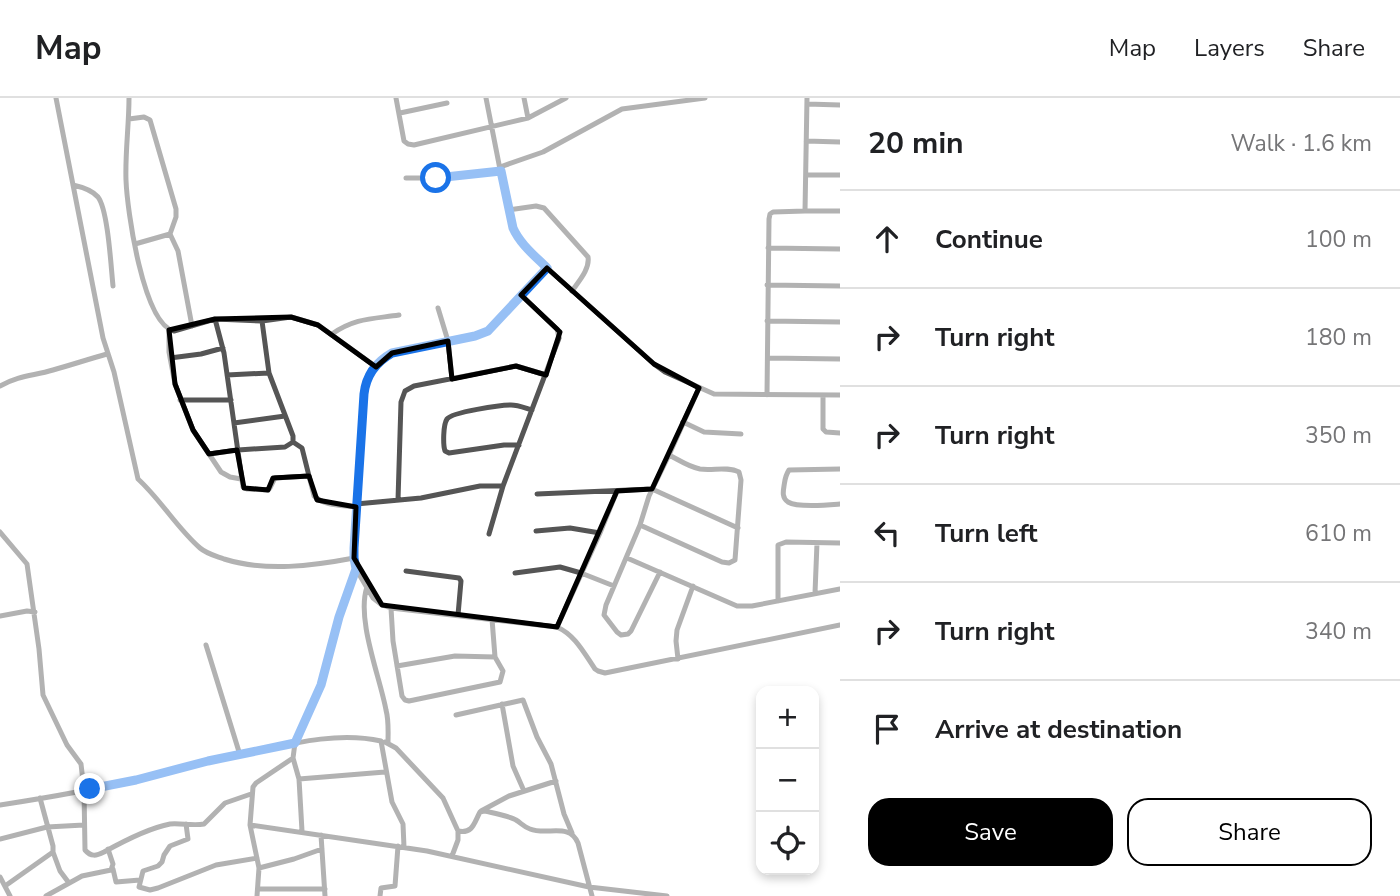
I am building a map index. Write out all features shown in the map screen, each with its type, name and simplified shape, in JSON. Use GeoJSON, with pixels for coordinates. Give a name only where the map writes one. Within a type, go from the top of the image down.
{"type":"FeatureCollection","features":[{"type":"Feature","properties":{"kind":"street"},"geometry":{"type":"LineString","coordinates":[[56,98],[107,354],[114,372],[138,479],[201,549],[220,558],[253,566],[293,566],[354,558]]}},
{"type":"Feature","properties":{"kind":"street"},"geometry":{"type":"LineString","coordinates":[[129,98],[127,200],[145,286],[161,323],[174,331],[215,319],[262,321],[291,317],[312,323],[332,334],[376,367]]}},
{"type":"Feature","properties":{"kind":"street"},"geometry":{"type":"LineString","coordinates":[[396,98],[404,141],[414,145],[528,118],[566,98]]}},
{"type":"Feature","properties":{"kind":"street"},"geometry":{"type":"LineString","coordinates":[[486,98],[515,234],[547,268],[659,368],[714,394],[840,395]]}},
{"type":"Feature","properties":{"kind":"street"},"geometry":{"type":"LineString","coordinates":[[524,98],[528,118]]}},
{"type":"Feature","properties":{"kind":"street"},"geometry":{"type":"LineString","coordinates":[[406,178],[436,178],[500,169],[543,152],[622,109],[705,98]]}},
{"type":"Feature","properties":{"kind":"street"},"geometry":{"type":"LineString","coordinates":[[805,211],[807,101],[840,105]]}},
{"type":"Feature","properties":{"kind":"street"},"geometry":{"type":"LineString","coordinates":[[400,113],[447,103]]}},
{"type":"Feature","properties":{"kind":"street"},"geometry":{"type":"LineString","coordinates":[[129,119],[144,117],[150,120],[176,209],[170,234],[177,251],[192,326]]}},
{"type":"Feature","properties":{"kind":"street"},"geometry":{"type":"LineString","coordinates":[[807,141],[840,142]]}},
{"type":"Feature","properties":{"kind":"street"},"geometry":{"type":"LineString","coordinates":[[806,175],[840,175]]}},
{"type":"Feature","properties":{"kind":"street"},"geometry":{"type":"LineString","coordinates":[[73,185],[84,188],[100,200],[113,286]]}},
{"type":"Feature","properties":{"kind":"street"},"geometry":{"type":"LineString","coordinates":[[508,209],[537,206],[544,208],[588,257],[587,268],[572,291]]}},
{"type":"Feature","properties":{"kind":"street"},"geometry":{"type":"LineString","coordinates":[[767,395],[770,214],[840,212]]}},
{"type":"Feature","properties":{"kind":"street"},"geometry":{"type":"LineString","coordinates":[[135,244],[170,234]]}},
{"type":"Feature","properties":{"kind":"street"},"geometry":{"type":"LineString","coordinates":[[768,248],[840,249]]}},
{"type":"Feature","properties":{"kind":"street"},"geometry":{"type":"LineString","coordinates":[[547,268],[488,331],[392,353],[383,358],[365,383],[354,558],[356,569],[376,602],[391,608],[557,627],[567,632],[601,673],[840,625]]}},
{"type":"Feature","properties":{"kind":"street"},"geometry":{"type":"LineString","coordinates":[[767,285],[840,286]]}},
{"type":"Feature","properties":{"kind":"street"},"geometry":{"type":"LineString","coordinates":[[489,534],[503,486],[558,343],[557,329],[521,295]]}},
{"type":"Feature","properties":{"kind":"street"},"geometry":{"type":"LineString","coordinates":[[438,308],[448,341],[452,379]]}},
{"type":"Feature","properties":{"kind":"street"},"geometry":{"type":"LineString","coordinates":[[332,334],[354,321],[399,315]]}},
{"type":"Feature","properties":{"kind":"street"},"geometry":{"type":"LineString","coordinates":[[215,319],[223,348],[242,484],[245,488],[268,490],[275,478],[309,476]]}},
{"type":"Feature","properties":{"kind":"street"},"geometry":{"type":"LineString","coordinates":[[262,321],[270,373],[293,442]]}},
{"type":"Feature","properties":{"kind":"street"},"geometry":{"type":"LineString","coordinates":[[767,321],[840,322]]}},
{"type":"Feature","properties":{"kind":"street"},"geometry":{"type":"LineString","coordinates":[[169,330],[175,384],[193,430],[221,472],[241,479]]}},
{"type":"Feature","properties":{"kind":"street"},"geometry":{"type":"LineString","coordinates":[[170,358],[223,348]]}},
{"type":"Feature","properties":{"kind":"street"},"geometry":{"type":"LineString","coordinates":[[0,386],[28,374],[57,369],[107,354]]}},
{"type":"Feature","properties":{"kind":"street"},"geometry":{"type":"LineString","coordinates":[[768,358],[840,359]]}},
{"type":"Feature","properties":{"kind":"street"},"geometry":{"type":"LineString","coordinates":[[398,500],[405,391],[414,386],[516,366],[546,375]]}},
{"type":"Feature","properties":{"kind":"street"},"geometry":{"type":"LineString","coordinates":[[227,375],[270,373]]}},
{"type":"Feature","properties":{"kind":"street"},"geometry":{"type":"LineString","coordinates":[[660,572],[634,626],[628,634],[621,635],[604,615],[606,606],[652,489],[699,388]]}},
{"type":"Feature","properties":{"kind":"street"},"geometry":{"type":"LineString","coordinates":[[823,395],[823,429],[826,432],[840,433]]}},
{"type":"Feature","properties":{"kind":"street"},"geometry":{"type":"LineString","coordinates":[[180,400],[231,400]]}},
{"type":"Feature","properties":{"kind":"street"},"geometry":{"type":"LineString","coordinates":[[519,445],[449,453],[443,445],[447,419],[456,414],[502,406],[518,406],[532,410]]}},
{"type":"Feature","properties":{"kind":"street"},"geometry":{"type":"LineString","coordinates":[[234,424],[285,416]]}},
{"type":"Feature","properties":{"kind":"street"},"geometry":{"type":"LineString","coordinates":[[683,422],[709,433],[741,435]]}},
{"type":"Feature","properties":{"kind":"street"},"geometry":{"type":"LineString","coordinates":[[209,454],[285,447],[293,442]]}},
{"type":"Feature","properties":{"kind":"street"},"geometry":{"type":"LineString","coordinates":[[293,442],[302,448],[314,496],[317,500],[329,503],[356,506],[421,498],[480,486],[503,486]]}},
{"type":"Feature","properties":{"kind":"street"},"geometry":{"type":"LineString","coordinates":[[640,525],[722,562],[733,562],[736,557],[741,480],[739,472],[732,469],[692,467],[670,455]]}},
{"type":"Feature","properties":{"kind":"street"},"geometry":{"type":"LineString","coordinates":[[840,469],[789,470],[783,493],[788,502],[797,505],[840,505]]}},
{"type":"Feature","properties":{"kind":"street"},"geometry":{"type":"LineString","coordinates":[[537,494],[652,489],[738,528]]}},
{"type":"Feature","properties":{"kind":"street"},"geometry":{"type":"LineString","coordinates":[[557,627],[617,491]]}},
{"type":"Feature","properties":{"kind":"street"},"geometry":{"type":"LineString","coordinates":[[536,531],[570,528],[600,533]]}},
{"type":"Feature","properties":{"kind":"street"},"geometry":{"type":"LineString","coordinates":[[0,532],[27,565],[43,695],[67,745],[78,759],[85,790],[84,825],[87,853],[95,855],[123,841],[167,825],[204,824],[225,803],[251,794]]}},
{"type":"Feature","properties":{"kind":"street"},"geometry":{"type":"LineString","coordinates":[[778,601],[778,545],[786,542],[840,543]]}},
{"type":"Feature","properties":{"kind":"street"},"geometry":{"type":"LineString","coordinates":[[816,593],[817,542]]}},
{"type":"Feature","properties":{"kind":"street"},"geometry":{"type":"LineString","coordinates":[[627,558],[737,606],[840,589]]}},
{"type":"Feature","properties":{"kind":"street"},"geometry":{"type":"LineString","coordinates":[[514,573],[565,568],[614,586]]}},
{"type":"Feature","properties":{"kind":"street"},"geometry":{"type":"LineString","coordinates":[[302,831],[299,779],[292,758],[295,743],[321,685],[339,617],[356,569]]}},
{"type":"Feature","properties":{"kind":"street"},"geometry":{"type":"LineString","coordinates":[[406,571],[459,578],[458,615]]}},
{"type":"Feature","properties":{"kind":"street"},"geometry":{"type":"LineString","coordinates":[[678,659],[677,630],[693,586]]}},
{"type":"Feature","properties":{"kind":"street"},"geometry":{"type":"LineString","coordinates":[[367,587],[363,608],[386,707],[385,772],[392,802],[403,824],[395,886],[381,888],[380,896]]}},
{"type":"Feature","properties":{"kind":"street"},"geometry":{"type":"LineString","coordinates":[[391,608],[393,641],[402,696],[405,700],[413,701],[500,682],[503,671],[495,657],[492,619]]}},
{"type":"Feature","properties":{"kind":"street"},"geometry":{"type":"LineString","coordinates":[[0,616],[34,612]]}},
{"type":"Feature","properties":{"kind":"street"},"geometry":{"type":"LineString","coordinates":[[206,645],[240,755]]}},
{"type":"Feature","properties":{"kind":"street"},"geometry":{"type":"LineString","coordinates":[[397,666],[455,656],[495,657]]}},
{"type":"Feature","properties":{"kind":"street"},"geometry":{"type":"LineString","coordinates":[[456,715],[524,701],[537,737],[551,764],[564,814],[578,843],[592,896]]}},
{"type":"Feature","properties":{"kind":"street"},"geometry":{"type":"LineString","coordinates":[[502,704],[513,766],[524,792]]}},
{"type":"Feature","properties":{"kind":"street"},"geometry":{"type":"LineString","coordinates":[[0,805],[136,780],[208,761],[295,743],[333,738],[372,739],[396,748],[443,799],[458,831],[458,840],[452,856]]}},
{"type":"Feature","properties":{"kind":"street"},"geometry":{"type":"LineString","coordinates":[[292,758],[256,783],[251,794],[250,825],[259,868],[257,892],[325,893],[321,835]]}},
{"type":"Feature","properties":{"kind":"street"},"geometry":{"type":"LineString","coordinates":[[299,779],[385,772]]}},
{"type":"Feature","properties":{"kind":"street"},"geometry":{"type":"LineString","coordinates":[[458,831],[464,832],[473,828],[480,812],[509,796],[556,781]]}},
{"type":"Feature","properties":{"kind":"street"},"geometry":{"type":"LineString","coordinates":[[40,799],[53,852],[60,871],[69,883]]}},
{"type":"Feature","properties":{"kind":"street"},"geometry":{"type":"LineString","coordinates":[[480,812],[511,818],[538,832],[561,830],[572,833]]}},
{"type":"Feature","properties":{"kind":"street"},"geometry":{"type":"LineString","coordinates":[[139,886],[143,871],[158,866],[170,846],[188,839],[186,824]]}},
{"type":"Feature","properties":{"kind":"street"},"geometry":{"type":"LineString","coordinates":[[0,839],[47,827],[84,825]]}},
{"type":"Feature","properties":{"kind":"street"},"geometry":{"type":"LineString","coordinates":[[250,825],[452,856],[589,887],[667,896]]}},
{"type":"Feature","properties":{"kind":"street"},"geometry":{"type":"LineString","coordinates":[[108,849],[116,882],[150,890],[216,865],[257,858]]}},
{"type":"Feature","properties":{"kind":"street"},"geometry":{"type":"LineString","coordinates":[[259,868],[322,849]]}},
{"type":"Feature","properties":{"kind":"street"},"geometry":{"type":"LineString","coordinates":[[5,886],[53,852]]}},
{"type":"Feature","properties":{"kind":"street"},"geometry":{"type":"LineString","coordinates":[[46,896],[87,875],[113,868]]}},
{"type":"Feature","properties":{"kind":"street"},"geometry":{"type":"LineString","coordinates":[[0,877],[10,896]]}},
{"type":"Feature","properties":{"kind":"highlighted area"},"geometry":{"type":"Polygon","coordinates":[[[547,268],[654,364],[699,388],[652,489],[617,491],[557,627],[382,605],[354,558],[356,507],[317,500],[309,476],[273,478],[268,490],[244,488],[237,450],[209,454],[193,430],[175,384],[169,330],[215,319],[291,317],[318,325],[376,367],[392,353],[448,341],[452,379],[516,366],[546,375],[560,332],[521,295],[547,268]]]}},
{"type":"Feature","properties":{"kind":"route"},"geometry":{"type":"LineString","coordinates":[[90,789],[295,743],[321,685],[339,617],[356,569],[356,504],[365,383],[368,377],[383,358],[402,349],[475,336],[488,331],[547,268],[515,234],[501,171],[436,178]]}}]}
